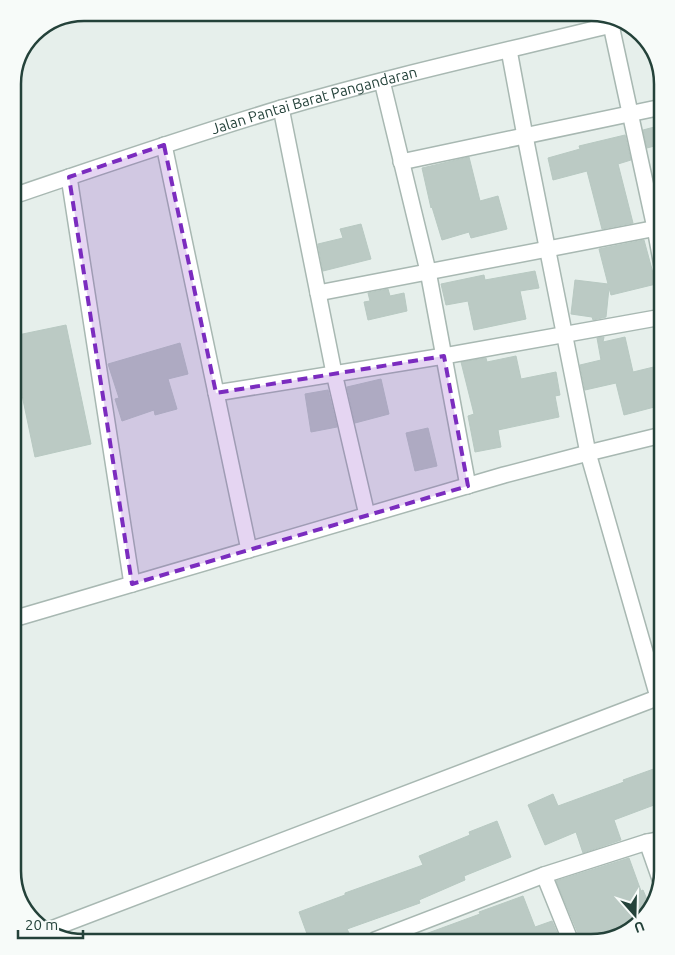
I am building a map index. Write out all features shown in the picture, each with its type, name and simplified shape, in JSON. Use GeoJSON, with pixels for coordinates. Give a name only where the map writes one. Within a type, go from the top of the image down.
{"type":"FeatureCollection","features":[{"type":"Feature","properties":{"kind":"street","name":"Jalan Pantai Barat Pangandaran"},"geometry":{"type":"LineString","coordinates":[[21,193],[281,108],[610,25]]}},
{"type":"Feature","properties":{"kind":"street"},"geometry":{"type":"LineString","coordinates":[[617,27],[631,114],[654,207]]}},
{"type":"Feature","properties":{"kind":"street"},"geometry":{"type":"LineString","coordinates":[[510,50],[525,136],[588,452],[654,676]]}},
{"type":"Feature","properties":{"kind":"street"},"geometry":{"type":"LineString","coordinates":[[382,81],[428,271],[468,486]]}},
{"type":"Feature","properties":{"kind":"street"},"geometry":{"type":"LineString","coordinates":[[281,108],[334,373],[367,515]]}},
{"type":"Feature","properties":{"kind":"street"},"geometry":{"type":"LineString","coordinates":[[401,162],[654,109]]}},
{"type":"Feature","properties":{"kind":"street"},"geometry":{"type":"LineString","coordinates":[[164,145],[249,550]]}},
{"type":"Feature","properties":{"kind":"street"},"geometry":{"type":"LineString","coordinates":[[69,177],[132,584]]}},
{"type":"Feature","properties":{"kind":"street"},"geometry":{"type":"LineString","coordinates":[[318,293],[654,228]]}},
{"type":"Feature","properties":{"kind":"street"},"geometry":{"type":"LineString","coordinates":[[216,393],[444,356],[654,317]]}},
{"type":"Feature","properties":{"kind":"street"},"geometry":{"type":"LineString","coordinates":[[21,616],[468,486],[588,452],[654,437]]}},
{"type":"Feature","properties":{"kind":"street"},"geometry":{"type":"LineString","coordinates":[[57,927],[654,698]]}},
{"type":"Feature","properties":{"kind":"street"},"geometry":{"type":"LineString","coordinates":[[395,934],[544,876],[654,841]]}},
{"type":"Feature","properties":{"kind":"street"},"geometry":{"type":"LineString","coordinates":[[647,842],[654,862]]}},
{"type":"Feature","properties":{"kind":"street"},"geometry":{"type":"LineString","coordinates":[[544,876],[568,934]]}},
{"type":"Feature","properties":{"kind":"highlighted area"},"geometry":{"type":"Polygon","coordinates":[[[164,145],[216,393],[444,356],[468,486],[132,584],[69,177],[164,145]]]}},
{"type":"Feature","properties":{"kind":"building"},"geometry":{"type":"Polygon","coordinates":[[[654,127],[654,146],[647,148],[643,130],[654,127]]]}},
{"type":"Feature","properties":{"kind":"building"},"geometry":{"type":"Polygon","coordinates":[[[625,135],[631,160],[618,164],[633,223],[602,229],[587,171],[553,180],[548,158],[580,149],[579,146],[625,135]]]}},
{"type":"Feature","properties":{"kind":"building"},"geometry":{"type":"Polygon","coordinates":[[[469,157],[480,201],[498,196],[507,229],[471,238],[469,232],[442,240],[431,208],[422,168],[469,157]]]}},
{"type":"Feature","properties":{"kind":"building"},"geometry":{"type":"Polygon","coordinates":[[[361,224],[371,259],[323,271],[318,244],[343,238],[340,229],[361,224]]]}},
{"type":"Feature","properties":{"kind":"building"},"geometry":{"type":"Polygon","coordinates":[[[644,240],[654,277],[654,284],[611,295],[609,288],[606,317],[593,320],[592,317],[571,314],[575,280],[608,284],[599,249],[644,240]]]}},
{"type":"Feature","properties":{"kind":"building"},"geometry":{"type":"Polygon","coordinates":[[[535,271],[539,288],[520,291],[526,319],[474,330],[468,301],[446,305],[441,284],[484,275],[485,280],[535,271]]]}},
{"type":"Feature","properties":{"kind":"building"},"geometry":{"type":"Polygon","coordinates":[[[388,289],[390,296],[404,293],[407,311],[368,320],[364,302],[370,301],[368,293],[388,289]]]}},
{"type":"Feature","properties":{"kind":"building"},"geometry":{"type":"Polygon","coordinates":[[[66,325],[91,444],[35,457],[21,390],[21,334],[66,325]]]}},
{"type":"Feature","properties":{"kind":"building"},"geometry":{"type":"Polygon","coordinates":[[[604,337],[603,342],[625,337],[633,372],[654,367],[654,407],[624,415],[616,383],[585,390],[580,365],[601,360],[597,338],[604,337]]]}},
{"type":"Feature","properties":{"kind":"building"},"geometry":{"type":"Polygon","coordinates":[[[180,343],[188,374],[168,379],[177,409],[155,415],[154,410],[122,421],[115,399],[119,398],[108,364],[180,343]]]}},
{"type":"Feature","properties":{"kind":"building"},"geometry":{"type":"Polygon","coordinates":[[[516,356],[521,379],[556,372],[560,395],[555,396],[559,417],[498,430],[501,447],[475,452],[468,416],[474,414],[461,362],[486,358],[487,362],[516,356]]]}},
{"type":"Feature","properties":{"kind":"building"},"geometry":{"type":"Polygon","coordinates":[[[381,379],[389,414],[355,423],[347,387],[381,379]]]}},
{"type":"Feature","properties":{"kind":"building"},"geometry":{"type":"Polygon","coordinates":[[[328,390],[337,427],[311,432],[305,394],[328,390]]]}},
{"type":"Feature","properties":{"kind":"building"},"geometry":{"type":"Polygon","coordinates":[[[428,428],[437,466],[415,471],[406,433],[428,428]]]}},
{"type":"Feature","properties":{"kind":"building"},"geometry":{"type":"Polygon","coordinates":[[[654,769],[654,805],[614,820],[621,840],[583,853],[576,832],[545,845],[528,805],[553,794],[558,806],[624,782],[623,780],[654,769]]]}},
{"type":"Feature","properties":{"kind":"building"},"geometry":{"type":"Polygon","coordinates":[[[497,821],[511,857],[464,876],[465,880],[419,900],[420,903],[347,929],[349,933],[307,934],[299,912],[423,865],[419,856],[470,835],[469,832],[497,821]]]}},
{"type":"Feature","properties":{"kind":"building"},"geometry":{"type":"Polygon","coordinates":[[[629,858],[641,891],[643,890],[647,899],[641,909],[629,921],[615,929],[607,932],[578,934],[556,881],[629,858]]]}},
{"type":"Feature","properties":{"kind":"building"},"geometry":{"type":"Polygon","coordinates":[[[523,896],[535,927],[552,921],[558,934],[425,934],[480,914],[479,912],[523,896]]]}}]}
